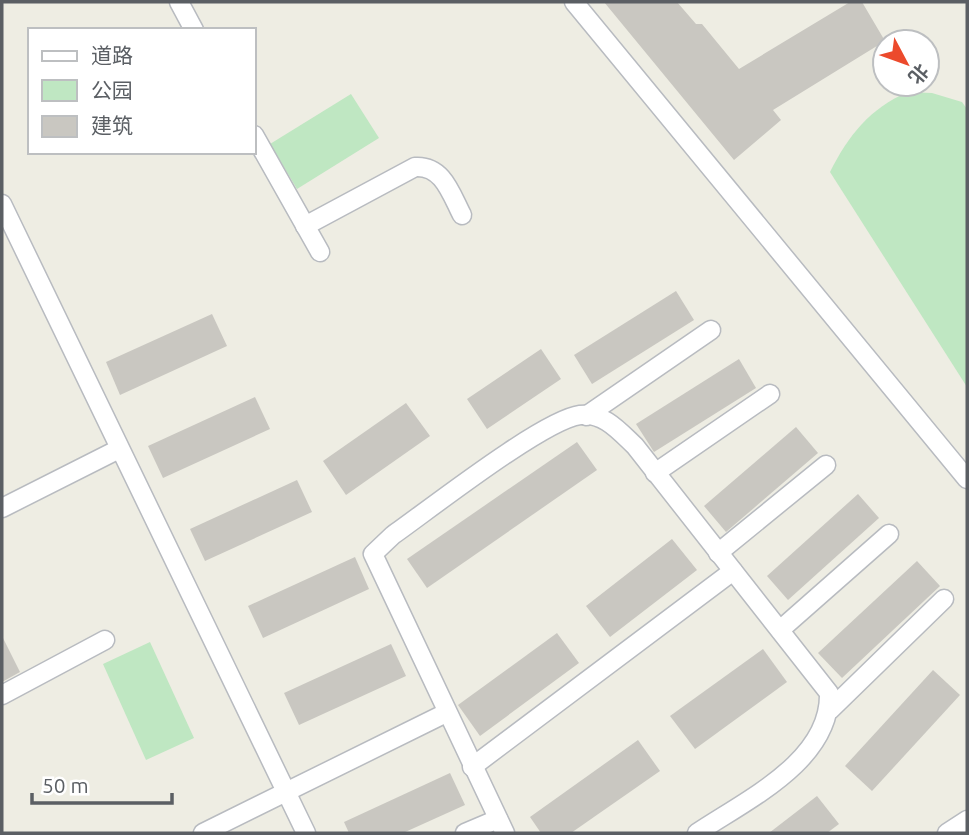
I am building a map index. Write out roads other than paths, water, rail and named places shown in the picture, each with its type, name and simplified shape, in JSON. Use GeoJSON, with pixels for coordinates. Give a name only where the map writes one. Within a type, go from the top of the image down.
{"type":"FeatureCollection","features":[{"type":"Feature","properties":{"kind":"street"},"geometry":{"type":"LineString","coordinates":[[179,2],[193,28]]}},
{"type":"Feature","properties":{"kind":"street"},"geometry":{"type":"LineString","coordinates":[[575,2],[967,479]]}},
{"type":"Feature","properties":{"kind":"street"},"geometry":{"type":"LineString","coordinates":[[256,139],[320,252]]}},
{"type":"Feature","properties":{"kind":"street"},"geometry":{"type":"LineString","coordinates":[[305,226],[415,167],[425,166],[435,170],[443,180],[463,215]]}},
{"type":"Feature","properties":{"kind":"street"},"geometry":{"type":"LineString","coordinates":[[2,204],[119,449],[288,789],[306,833]]}},
{"type":"Feature","properties":{"kind":"street"},"geometry":{"type":"LineString","coordinates":[[586,416],[711,330]]}},
{"type":"Feature","properties":{"kind":"street"},"geometry":{"type":"LineString","coordinates":[[655,473],[770,394]]}},
{"type":"Feature","properties":{"kind":"street"},"geometry":{"type":"LineString","coordinates":[[465,833],[501,826],[373,554],[387,539],[547,429],[568,419],[586,416],[600,418],[614,426],[655,473],[830,693],[830,710],[819,738],[802,757],[773,782],[697,833]]}},
{"type":"Feature","properties":{"kind":"street"},"geometry":{"type":"LineString","coordinates":[[2,508],[119,449]]}},
{"type":"Feature","properties":{"kind":"street"},"geometry":{"type":"LineString","coordinates":[[718,553],[826,465]]}},
{"type":"Feature","properties":{"kind":"street"},"geometry":{"type":"LineString","coordinates":[[780,630],[889,534]]}},
{"type":"Feature","properties":{"kind":"street"},"geometry":{"type":"LineString","coordinates":[[472,767],[733,571]]}},
{"type":"Feature","properties":{"kind":"street"},"geometry":{"type":"LineString","coordinates":[[830,710],[944,599]]}},
{"type":"Feature","properties":{"kind":"street"},"geometry":{"type":"LineString","coordinates":[[2,695],[105,640]]}},
{"type":"Feature","properties":{"kind":"street"},"geometry":{"type":"LineString","coordinates":[[203,833],[446,713]]}},
{"type":"Feature","properties":{"kind":"street"},"geometry":{"type":"LineString","coordinates":[[947,833],[967,820]]}}]}
